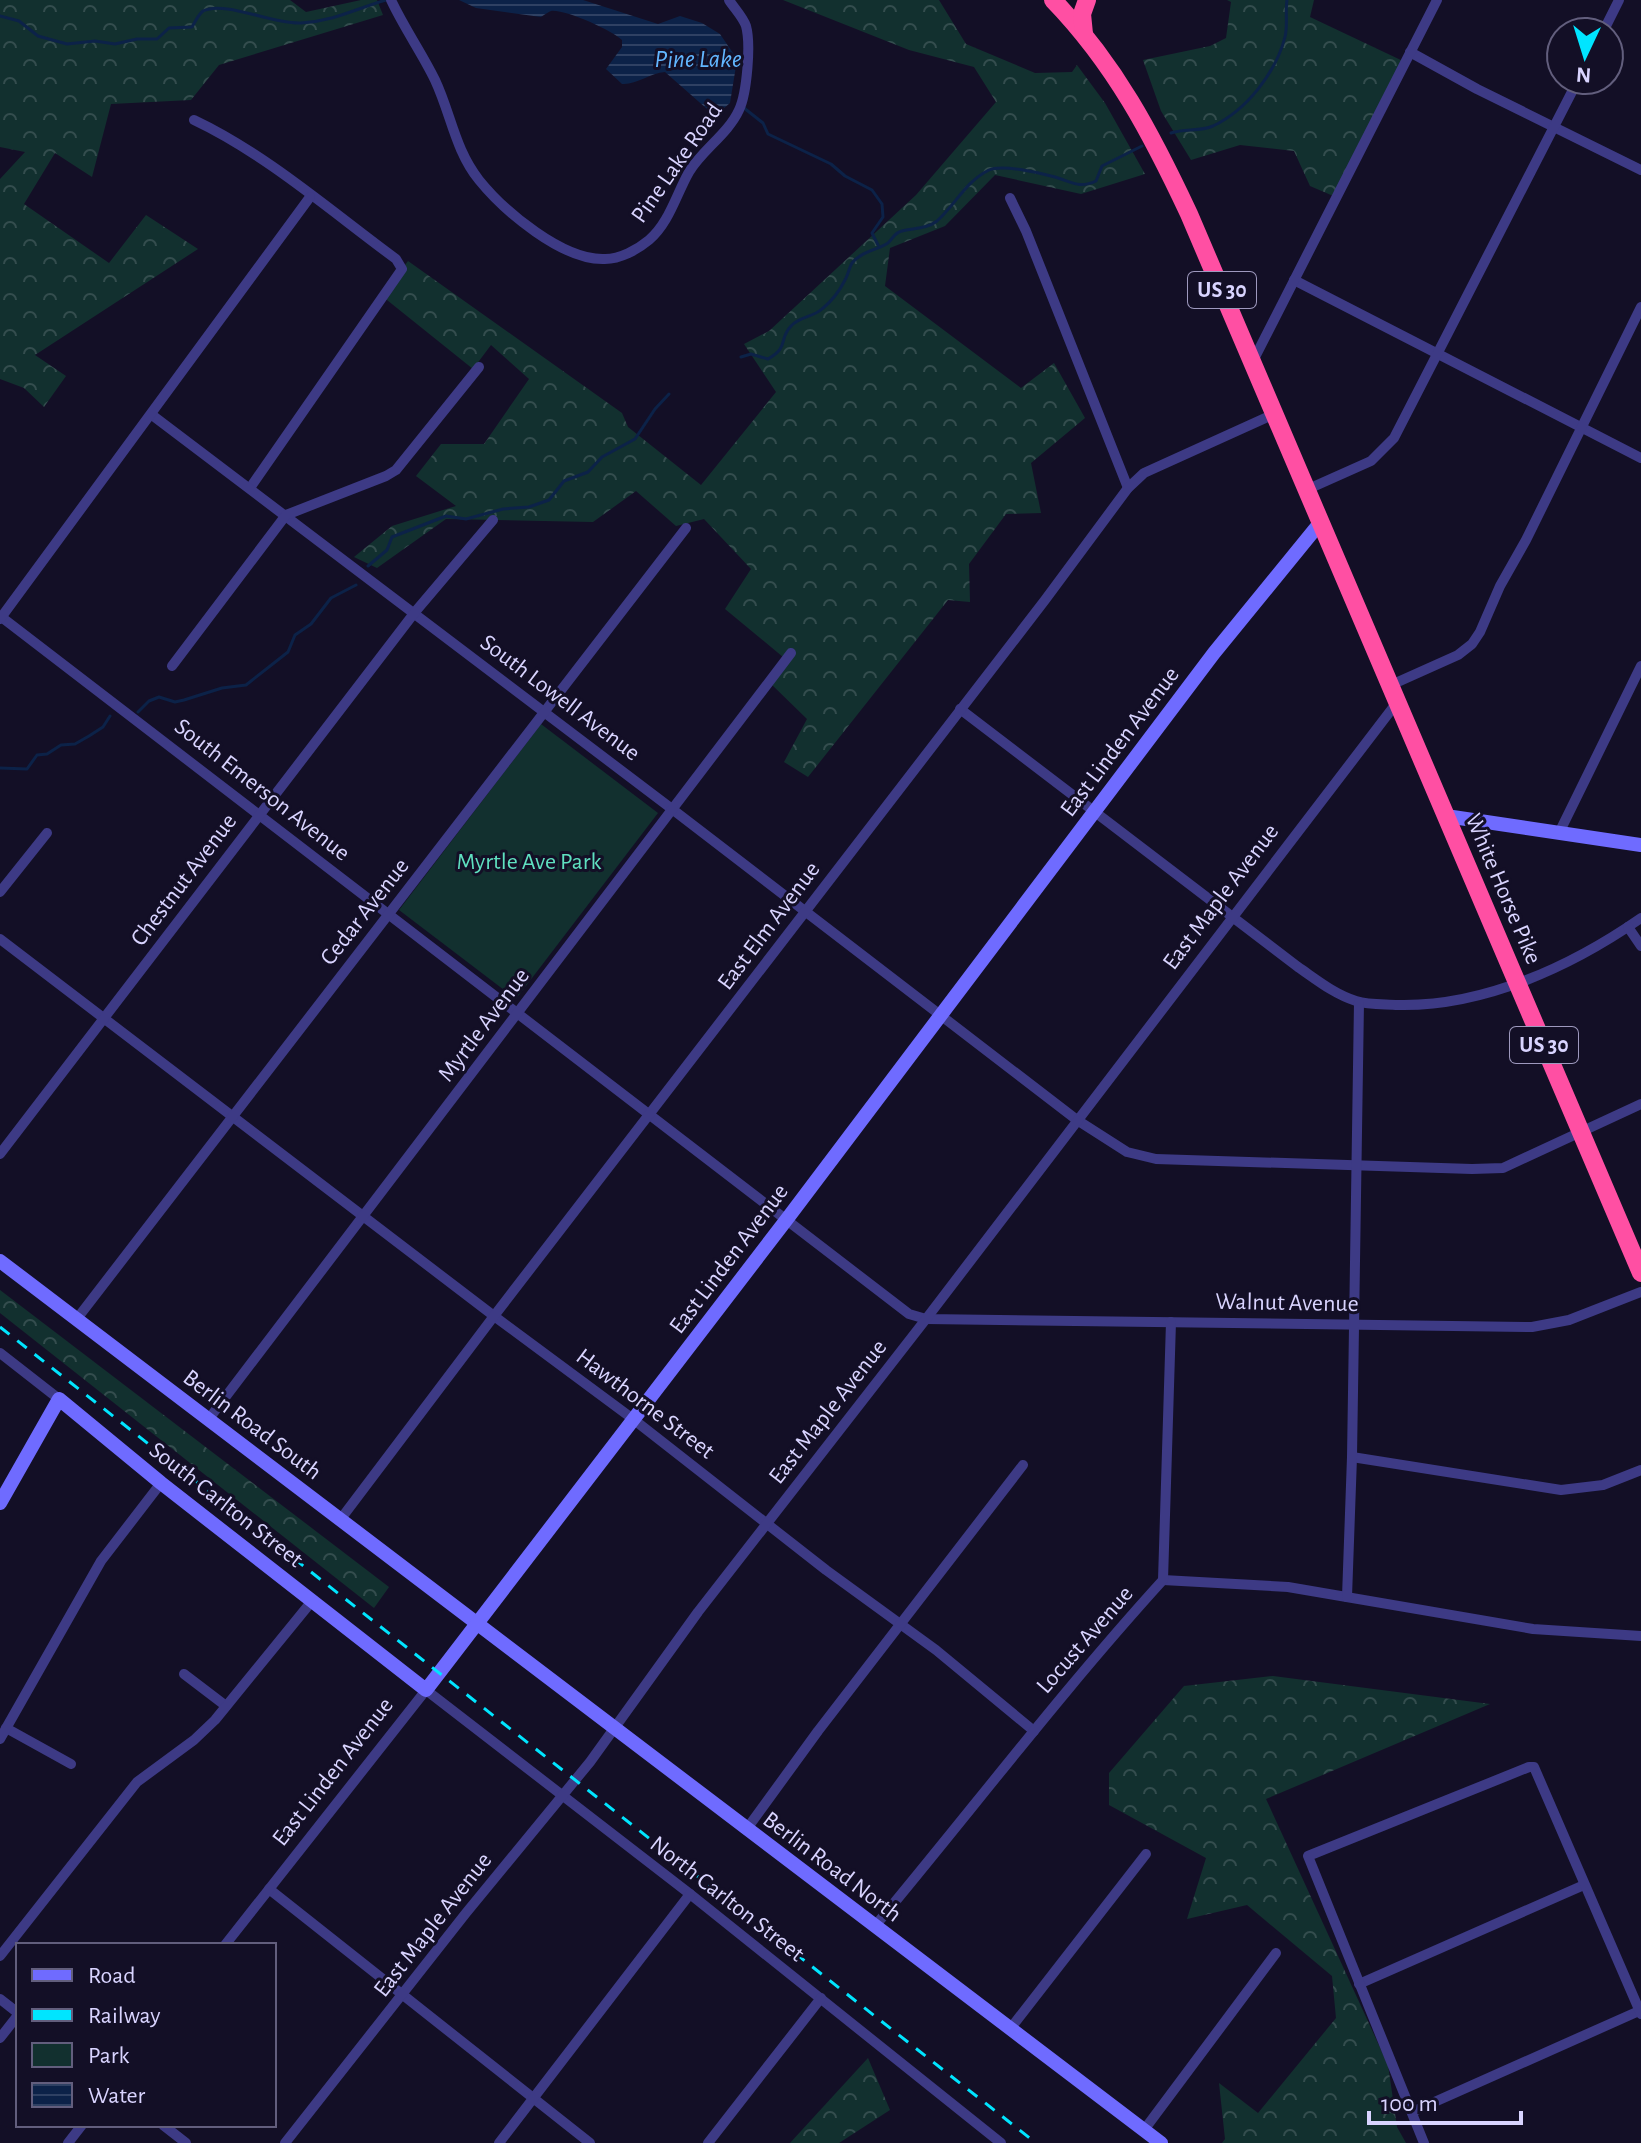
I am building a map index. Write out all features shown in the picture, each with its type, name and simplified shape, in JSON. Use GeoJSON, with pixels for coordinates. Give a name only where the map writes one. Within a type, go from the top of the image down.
{"type":"FeatureCollection","features":[{"type":"Feature","properties":{"kind":"highway"},"geometry":{"type":"LineString","coordinates":[[1084,34],[1082,14],[1087,0]]}},
{"type":"Feature","properties":{"kind":"highway","name":"US 30"},"geometry":{"type":"LineString","coordinates":[[1059,2],[1144,120],[1189,214],[1320,523]]}},
{"type":"Feature","properties":{"kind":"highway","name":"White Horse Pike"},"geometry":{"type":"LineString","coordinates":[[1320,523],[1641,1273]]}},
{"type":"Feature","properties":{"kind":"street","name":"Pine Lake Road"},"geometry":{"type":"LineString","coordinates":[[392,2],[434,79],[448,111],[457,147],[466,163],[510,212],[550,240],[575,253],[607,260],[623,256],[649,240],[670,213],[690,170],[738,111],[747,63],[745,25],[729,0]]}},
{"type":"Feature","properties":{"kind":"street"},"geometry":{"type":"LineString","coordinates":[[1253,361],[1437,0]]}},
{"type":"Feature","properties":{"kind":"street"},"geometry":{"type":"LineString","coordinates":[[1410,52],[1641,170]]}},
{"type":"Feature","properties":{"kind":"street"},"geometry":{"type":"LineString","coordinates":[[1306,490],[1357,469],[1387,447],[1439,353],[1569,96]]}},
{"type":"Feature","properties":{"kind":"street"},"geometry":{"type":"LineString","coordinates":[[194,120],[292,180],[310,197],[396,259],[402,269],[250,488]]}},
{"type":"Feature","properties":{"kind":"street"},"geometry":{"type":"LineString","coordinates":[[0,617],[310,197]]}},
{"type":"Feature","properties":{"kind":"street"},"geometry":{"type":"LineString","coordinates":[[1010,198],[1128,488]]}},
{"type":"Feature","properties":{"kind":"street"},"geometry":{"type":"LineString","coordinates":[[1294,280],[1641,458]]}},
{"type":"Feature","properties":{"kind":"street"},"geometry":{"type":"LineString","coordinates":[[1394,693],[1472,644],[1641,307]]}},
{"type":"Feature","properties":{"kind":"street"},"geometry":{"type":"LineString","coordinates":[[172,666],[286,515],[396,470],[479,367]]}},
{"type":"Feature","properties":{"kind":"street","name":"East Elm Avenue"},"geometry":{"type":"LineString","coordinates":[[340,1520],[1128,488],[1144,473],[1274,414]]}},
{"type":"Feature","properties":{"kind":"street","name":"South Lowell Avenue"},"geometry":{"type":"LineString","coordinates":[[152,415],[415,612],[1077,1120],[1132,1154],[1156,1159],[1356,1164]]}},
{"type":"Feature","properties":{"kind":"street","name":"Chestnut Avenue"},"geometry":{"type":"LineString","coordinates":[[0,1154],[415,612],[493,520]]}},
{"type":"Feature","properties":{"kind":"street","name":"East Linden Avenue"},"geometry":{"type":"LineString","coordinates":[[227,1943],[477,1625],[1214,653],[1320,523]]}},
{"type":"Feature","properties":{"kind":"street","name":"Cedar Avenue"},"geometry":{"type":"LineString","coordinates":[[76,1320],[686,528]]}},
{"type":"Feature","properties":{"kind":"street","name":"South Emerson Avenue"},"geometry":{"type":"LineString","coordinates":[[0,617],[518,1011],[909,1314],[926,1319]]}},
{"type":"Feature","properties":{"kind":"street","name":"Myrtle Avenue"},"geometry":{"type":"LineString","coordinates":[[208,1420],[791,653]]}},
{"type":"Feature","properties":{"kind":"street"},"geometry":{"type":"LineString","coordinates":[[1559,833],[1641,666]]}},
{"type":"Feature","properties":{"kind":"street","name":"East Maple Avenue"},"geometry":{"type":"LineString","coordinates":[[285,2143],[614,1729],[698,1612],[926,1319],[1233,915],[1394,693]]}},
{"type":"Feature","properties":{"kind":"street"},"geometry":{"type":"LineString","coordinates":[[960,709],[1329,989],[1359,1002],[1407,1005],[1450,1003],[1486,994],[1591,952],[1641,918]]}},
{"type":"Feature","properties":{"kind":"street"},"geometry":{"type":"LineString","coordinates":[[1446,816],[1641,845]]}},
{"type":"Feature","properties":{"kind":"street"},"geometry":{"type":"LineString","coordinates":[[0,892],[47,833]]}},
{"type":"Feature","properties":{"kind":"street"},"geometry":{"type":"LineString","coordinates":[[1628,927],[1641,946]]}},
{"type":"Feature","properties":{"kind":"street","name":"Hawthorne Street"},"geometry":{"type":"LineString","coordinates":[[0,939],[633,1419],[826,1570],[936,1650],[1034,1731]]}},
{"type":"Feature","properties":{"kind":"street"},"geometry":{"type":"LineString","coordinates":[[1347,1597],[1359,1002]]}},
{"type":"Feature","properties":{"kind":"street"},"geometry":{"type":"LineString","coordinates":[[1356,1164],[1503,1168],[1641,1104]]}},
{"type":"Feature","properties":{"kind":"street","name":"Berlin Road South"},"geometry":{"type":"LineString","coordinates":[[0,1261],[477,1625]]}},
{"type":"Feature","properties":{"kind":"street","name":"Walnut Avenue"},"geometry":{"type":"LineString","coordinates":[[926,1319],[1532,1327],[1569,1320],[1641,1292]]}},
{"type":"Feature","properties":{"kind":"street","name":"Locust Avenue"},"geometry":{"type":"LineString","coordinates":[[875,1926],[1094,1656],[1163,1580],[1171,1322]]}},
{"type":"Feature","properties":{"kind":"street","name":"South Carlton Street"},"geometry":{"type":"LineString","coordinates":[[0,1353],[426,1690]]}},
{"type":"Feature","properties":{"kind":"street"},"geometry":{"type":"LineString","coordinates":[[0,1503],[59,1399]]}},
{"type":"Feature","properties":{"kind":"street"},"geometry":{"type":"LineString","coordinates":[[1352,1457],[1561,1490],[1603,1485],[1641,1470]]}},
{"type":"Feature","properties":{"kind":"street"},"geometry":{"type":"LineString","coordinates":[[746,1830],[818,1731],[1023,1465]]}},
{"type":"Feature","properties":{"kind":"street"},"geometry":{"type":"LineString","coordinates":[[0,1739],[101,1561],[161,1483]]}},
{"type":"Feature","properties":{"kind":"street"},"geometry":{"type":"LineString","coordinates":[[1163,1580],[1288,1587],[1533,1629],[1641,1636]]}},
{"type":"Feature","properties":{"kind":"street"},"geometry":{"type":"LineString","coordinates":[[0,1956],[137,1782],[194,1740],[312,1601]]}},
{"type":"Feature","properties":{"kind":"street","name":"Berlin Road North"},"geometry":{"type":"LineString","coordinates":[[477,1625],[1161,2143]]}},
{"type":"Feature","properties":{"kind":"street"},"geometry":{"type":"LineString","coordinates":[[184,1674],[226,1706]]}},
{"type":"Feature","properties":{"kind":"street","name":"North Carlton Street"},"geometry":{"type":"LineString","coordinates":[[426,1690],[690,1894],[1001,2143]]}},
{"type":"Feature","properties":{"kind":"street"},"geometry":{"type":"LineString","coordinates":[[6,1728],[71,1764]]}},
{"type":"Feature","properties":{"kind":"street"},"geometry":{"type":"LineString","coordinates":[[1412,2112],[1640,2012],[1534,1767],[1308,1856],[1424,2143]]}},
{"type":"Feature","properties":{"kind":"street"},"geometry":{"type":"LineString","coordinates":[[1010,2029],[1146,1854]]}},
{"type":"Feature","properties":{"kind":"street"},"geometry":{"type":"LineString","coordinates":[[1359,1984],[1584,1885]]}},
{"type":"Feature","properties":{"kind":"street"},"geometry":{"type":"LineString","coordinates":[[269,1889],[590,2143]]}},
{"type":"Feature","properties":{"kind":"street"},"geometry":{"type":"LineString","coordinates":[[499,2143],[690,1894]]}},
{"type":"Feature","properties":{"kind":"street"},"geometry":{"type":"LineString","coordinates":[[1144,2130],[1276,1953]]}},
{"type":"Feature","properties":{"kind":"street"},"geometry":{"type":"LineString","coordinates":[[708,2143],[821,1998]]}},
{"type":"Feature","properties":{"kind":"street"},"geometry":{"type":"LineString","coordinates":[[0,1999],[16,2012]]}},
{"type":"Feature","properties":{"kind":"street"},"geometry":{"type":"LineString","coordinates":[[0,2038],[16,2017]]}},
{"type":"Feature","properties":{"kind":"street"},"geometry":{"type":"LineString","coordinates":[[68,2143],[80,2127]]}},
{"type":"Feature","properties":{"kind":"street"},"geometry":{"type":"LineString","coordinates":[[166,2127],[186,2143]]}},
{"type":"Feature","properties":{"kind":"green space"},"geometry":{"type":"Polygon","coordinates":[[[0,0],[290,0],[306,12],[361,0],[377,0],[383,15],[219,65],[191,100],[111,104],[92,177],[55,153],[24,204],[109,263],[146,215],[198,249],[35,355],[66,376],[44,407],[24,388],[0,379],[0,179],[25,152],[0,147],[0,0]]]}},
{"type":"Feature","properties":{"kind":"green space"},"geometry":{"type":"Polygon","coordinates":[[[783,0],[939,0],[966,44],[1035,73],[1072,72],[1077,65],[1105,103],[1145,174],[1081,194],[995,175],[945,226],[890,248],[885,286],[1021,388],[1054,363],[1085,418],[1031,463],[1041,513],[1006,514],[969,564],[970,602],[948,600],[808,777],[784,762],[807,719],[768,681],[783,657],[725,609],[751,569],[704,519],[676,526],[636,491],[593,522],[446,519],[377,568],[354,557],[392,526],[456,506],[416,476],[441,444],[484,444],[529,379],[491,345],[473,369],[382,296],[408,261],[622,413],[628,427],[701,485],[776,392],[744,344],[769,331],[916,195],[996,102],[974,67],[909,50],[783,0]]]}},
{"type":"Feature","properties":{"kind":"green space"},"geometry":{"type":"Polygon","coordinates":[[[1227,0],[1314,0],[1310,17],[1405,62],[1338,198],[1310,186],[1294,151],[1240,145],[1191,160],[1161,111],[1143,60],[1210,46],[1226,38],[1231,2],[1227,0]]]}},
{"type":"Feature","properties":{"kind":"green space","name":"Myrtle Ave Park"},"geometry":{"type":"Polygon","coordinates":[[[541,724],[658,813],[516,999],[399,910],[541,724]]]}},
{"type":"Feature","properties":{"kind":"green space"},"geometry":{"type":"Polygon","coordinates":[[[0,1290],[389,1587],[374,1608],[0,1313],[0,1290]]]}},
{"type":"Feature","properties":{"kind":"green space"},"geometry":{"type":"Polygon","coordinates":[[[1273,1676],[1490,1704],[1266,1799],[1388,2065],[1397,2127],[1406,2143],[1222,2143],[1225,2139],[1219,2083],[1258,2113],[1336,2018],[1332,1976],[1247,1905],[1187,1919],[1206,1858],[1109,1805],[1109,1773],[1184,1686],[1273,1676]]]}},
{"type":"Feature","properties":{"kind":"green space"},"geometry":{"type":"Polygon","coordinates":[[[868,2058],[890,2110],[839,2143],[790,2143],[868,2058]]]}},
{"type":"Feature","properties":{"kind":"water","name":"Pine Lake"},"geometry":{"type":"Polygon","coordinates":[[[459,0],[583,0],[658,24],[680,16],[702,23],[720,34],[735,56],[730,103],[715,116],[665,72],[622,84],[606,69],[622,47],[622,40],[577,17],[558,11],[550,11],[541,17],[476,8],[459,0]]]}},
{"type":"Feature","properties":{"kind":"waterway"},"geometry":{"type":"LineString","coordinates":[[0,16],[19,21],[38,36],[67,44],[95,41],[115,44],[157,39],[169,28],[192,27],[203,11],[212,8],[301,23],[334,17],[386,0]]}},
{"type":"Feature","properties":{"kind":"waterway"},"geometry":{"type":"LineString","coordinates":[[1171,133],[1213,126],[1237,110],[1258,89],[1281,50],[1285,37],[1287,0]]}},
{"type":"Feature","properties":{"kind":"waterway"},"geometry":{"type":"LineString","coordinates":[[744,108],[763,123],[768,134],[831,164],[845,176],[872,190],[882,204],[883,217],[872,233],[878,245]]}},
{"type":"Feature","properties":{"kind":"waterway"},"geometry":{"type":"LineString","coordinates":[[741,357],[751,354],[768,359],[775,354],[782,347],[791,326],[818,312],[832,299],[856,259],[886,244],[899,232],[933,224],[967,187],[989,170],[1022,170],[1085,184],[1096,181],[1102,166],[1142,146]]}},
{"type":"Feature","properties":{"kind":"waterway"},"geometry":{"type":"LineString","coordinates":[[368,566],[387,550],[392,537],[446,516],[466,519],[549,500],[564,481],[588,472],[602,457],[635,439],[669,394]]}},
{"type":"Feature","properties":{"kind":"waterway"},"geometry":{"type":"LineString","coordinates":[[138,712],[149,701],[159,697],[175,702],[222,688],[246,685],[288,652],[295,635],[311,624],[331,598],[356,585]]}},
{"type":"Feature","properties":{"kind":"waterway"},"geometry":{"type":"LineString","coordinates":[[0,768],[27,769],[37,755],[47,754],[61,745],[75,744],[103,727],[110,716]]}},
{"type":"Feature","properties":{"kind":"railway"},"geometry":{"type":"LineString","coordinates":[[0,1327],[1036,2143]]}}]}
